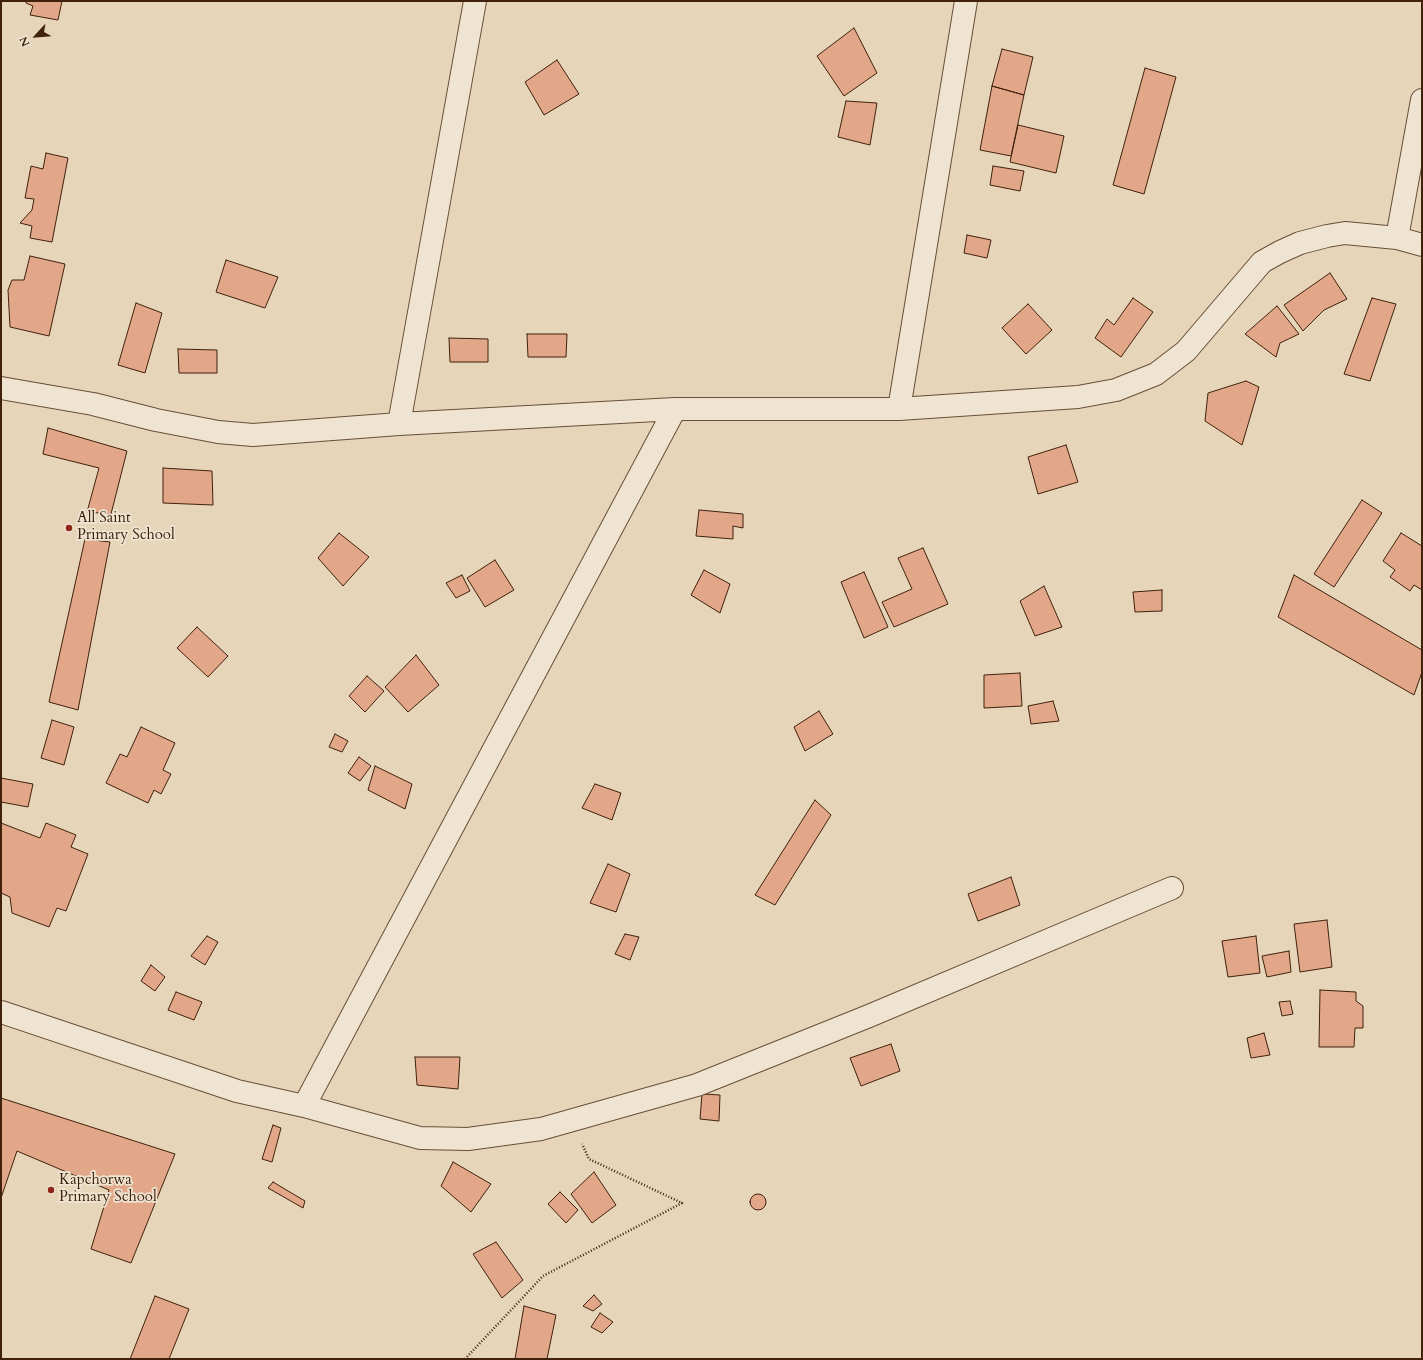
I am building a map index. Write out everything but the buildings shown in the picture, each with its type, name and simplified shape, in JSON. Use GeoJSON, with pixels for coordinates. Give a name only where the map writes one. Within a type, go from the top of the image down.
{"type":"FeatureCollection","features":[{"type":"Feature","properties":{"kind":"street"},"geometry":{"type":"LineString","coordinates":[[399,424],[475,1]]}},
{"type":"Feature","properties":{"kind":"street"},"geometry":{"type":"LineString","coordinates":[[899,409],[966,1]]}},
{"type":"Feature","properties":{"kind":"street"},"geometry":{"type":"LineString","coordinates":[[1397,238],[1422,100]]}},
{"type":"Feature","properties":{"kind":"street"},"geometry":{"type":"LineString","coordinates":[[1,388],[93,404],[156,420],[210,431],[261,435],[399,424],[675,409],[899,409],[1078,397],[1116,390],[1156,374],[1186,351],[1262,262],[1300,243],[1345,233],[1397,238],[1422,245]]}},
{"type":"Feature","properties":{"kind":"street"},"geometry":{"type":"LineString","coordinates":[[304,1106],[675,409]]}},
{"type":"Feature","properties":{"kind":"street"},"geometry":{"type":"LineString","coordinates":[[1,1012],[237,1091],[304,1106],[420,1138],[468,1139],[541,1129],[697,1085],[869,1016],[1172,888]]}},
{"type":"Feature","properties":{"kind":"path"},"geometry":{"type":"LineString","coordinates":[[465,1359],[543,1276],[682,1203],[589,1159],[572,1120]]}},
{"type":"Feature","properties":{"kind":"place","name":"All Saint Primary School"},"geometry":{"type":"Point","coordinates":[69,528]}},
{"type":"Feature","properties":{"kind":"place","name":"Kapchorwa Primary School"},"geometry":{"type":"Point","coordinates":[51,1190]}}]}
